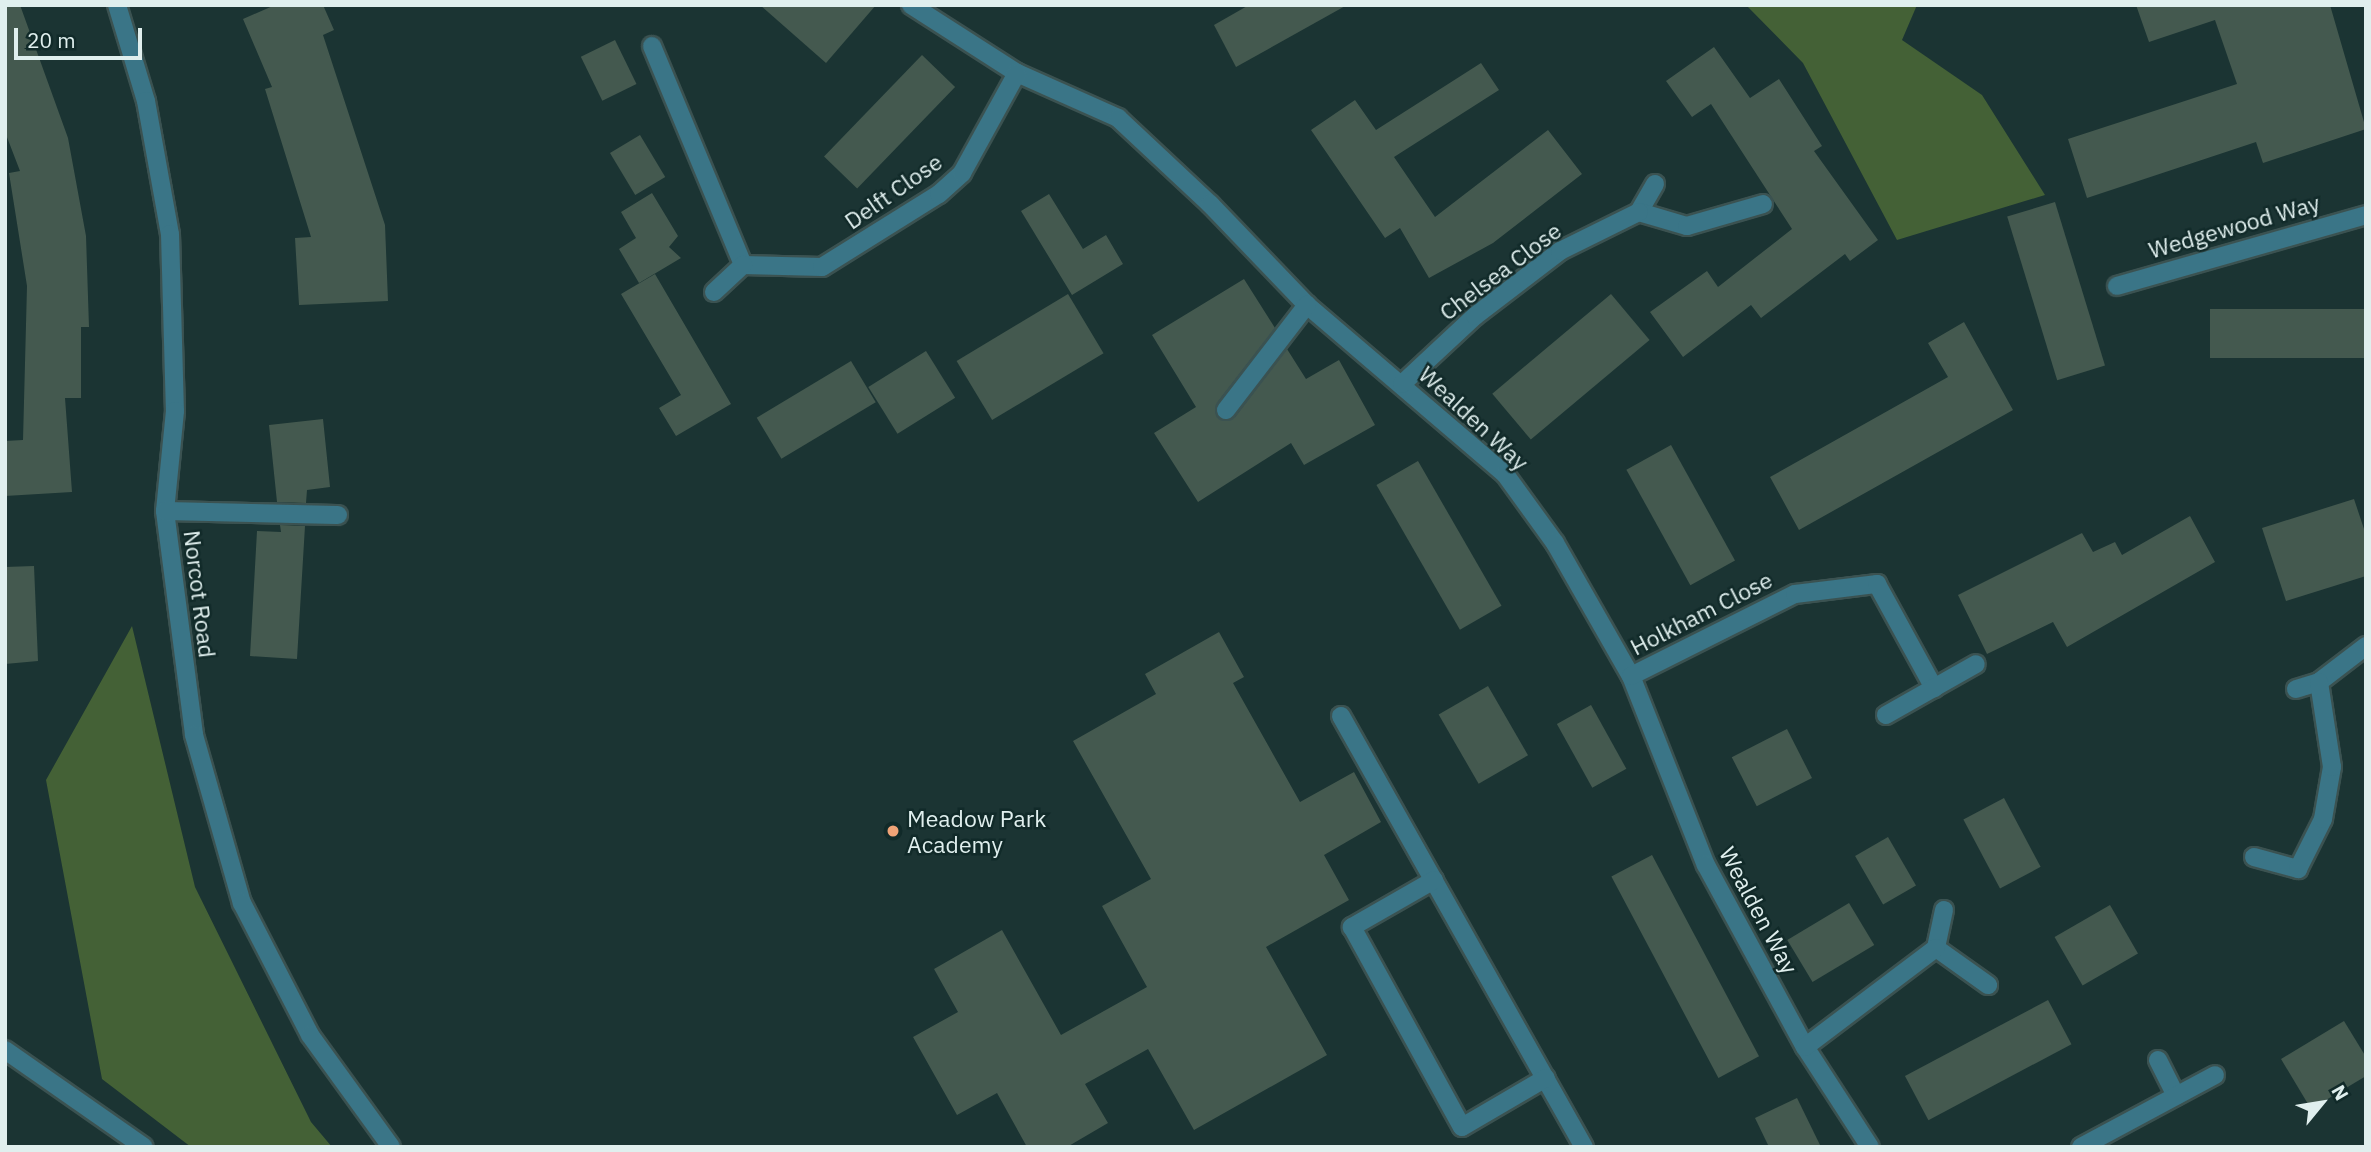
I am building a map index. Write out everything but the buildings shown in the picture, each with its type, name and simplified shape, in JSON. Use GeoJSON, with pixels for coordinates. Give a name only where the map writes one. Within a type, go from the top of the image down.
{"type":"FeatureCollection","features":[{"type":"Feature","properties":{"kind":"street","name":"Norcot Road"},"geometry":{"type":"LineString","coordinates":[[117,5],[146,101],[170,234],[175,411],[165,511],[194,734],[242,903],[310,1035],[391,1147]]}},
{"type":"Feature","properties":{"kind":"street","name":"Wealden Way"},"geometry":{"type":"LineString","coordinates":[[911,5],[1017,73],[1118,118],[1210,204],[1307,305],[1505,474],[1555,543],[1630,676],[1706,865],[1805,1047],[1870,1147]]}},
{"type":"Feature","properties":{"kind":"street"},"geometry":{"type":"LineString","coordinates":[[652,46],[743,265],[713,292]]}},
{"type":"Feature","properties":{"kind":"street","name":"Delft Close"},"geometry":{"type":"LineString","coordinates":[[743,265],[822,267],[939,194],[962,173],[1017,73]]}},
{"type":"Feature","properties":{"kind":"street"},"geometry":{"type":"LineString","coordinates":[[1655,184],[1639,212],[1687,226],[1763,204]]}},
{"type":"Feature","properties":{"kind":"street","name":"Chelsea Close"},"geometry":{"type":"LineString","coordinates":[[1402,384],[1475,316],[1560,251],[1639,212]]}},
{"type":"Feature","properties":{"kind":"street","name":"Wedgewood Way"},"geometry":{"type":"LineString","coordinates":[[2117,286],[2366,215]]}},
{"type":"Feature","properties":{"kind":"street"},"geometry":{"type":"LineString","coordinates":[[1226,411],[1307,305]]}},
{"type":"Feature","properties":{"kind":"street"},"geometry":{"type":"LineString","coordinates":[[165,511],[338,516]]}},
{"type":"Feature","properties":{"kind":"street","name":"Holkham Close"},"geometry":{"type":"LineString","coordinates":[[1630,676],[1795,594],[1877,584],[1934,688]]}},
{"type":"Feature","properties":{"kind":"street"},"geometry":{"type":"LineString","coordinates":[[2296,690],[2319,682],[2366,646]]}},
{"type":"Feature","properties":{"kind":"street"},"geometry":{"type":"LineString","coordinates":[[1886,715],[1976,664]]}},
{"type":"Feature","properties":{"kind":"street"},"geometry":{"type":"LineString","coordinates":[[2254,856],[2298,869],[2323,819],[2332,767],[2319,682]]}},
{"type":"Feature","properties":{"kind":"street"},"geometry":{"type":"LineString","coordinates":[[1341,716],[1584,1147]]}},
{"type":"Feature","properties":{"kind":"street"},"geometry":{"type":"LineString","coordinates":[[1434,880],[1352,927],[1462,1127],[1546,1079]]}},
{"type":"Feature","properties":{"kind":"street"},"geometry":{"type":"LineString","coordinates":[[1805,1047],[1936,948],[1944,910]]}},
{"type":"Feature","properties":{"kind":"street"},"geometry":{"type":"LineString","coordinates":[[1936,948],[1988,985]]}},
{"type":"Feature","properties":{"kind":"street"},"geometry":{"type":"LineString","coordinates":[[5,1051],[144,1147]]}},
{"type":"Feature","properties":{"kind":"street"},"geometry":{"type":"LineString","coordinates":[[2158,1060],[2176,1096]]}},
{"type":"Feature","properties":{"kind":"street"},"geometry":{"type":"LineString","coordinates":[[2081,1147],[2215,1076]]}},
{"type":"Feature","properties":{"kind":"green space"},"geometry":{"type":"Polygon","coordinates":[[[1746,5],[1917,5],[1902,40],[1982,95],[2045,195],[1897,240],[1803,63],[1746,5]]]}},
{"type":"Feature","properties":{"kind":"green space"},"geometry":{"type":"Polygon","coordinates":[[[132,626],[195,887],[311,1122],[332,1147],[191,1147],[102,1079],[46,780],[132,626]]]}},
{"type":"Feature","properties":{"kind":"place","name":"Meadow Park Academy"},"geometry":{"type":"Point","coordinates":[893,831]}}]}
